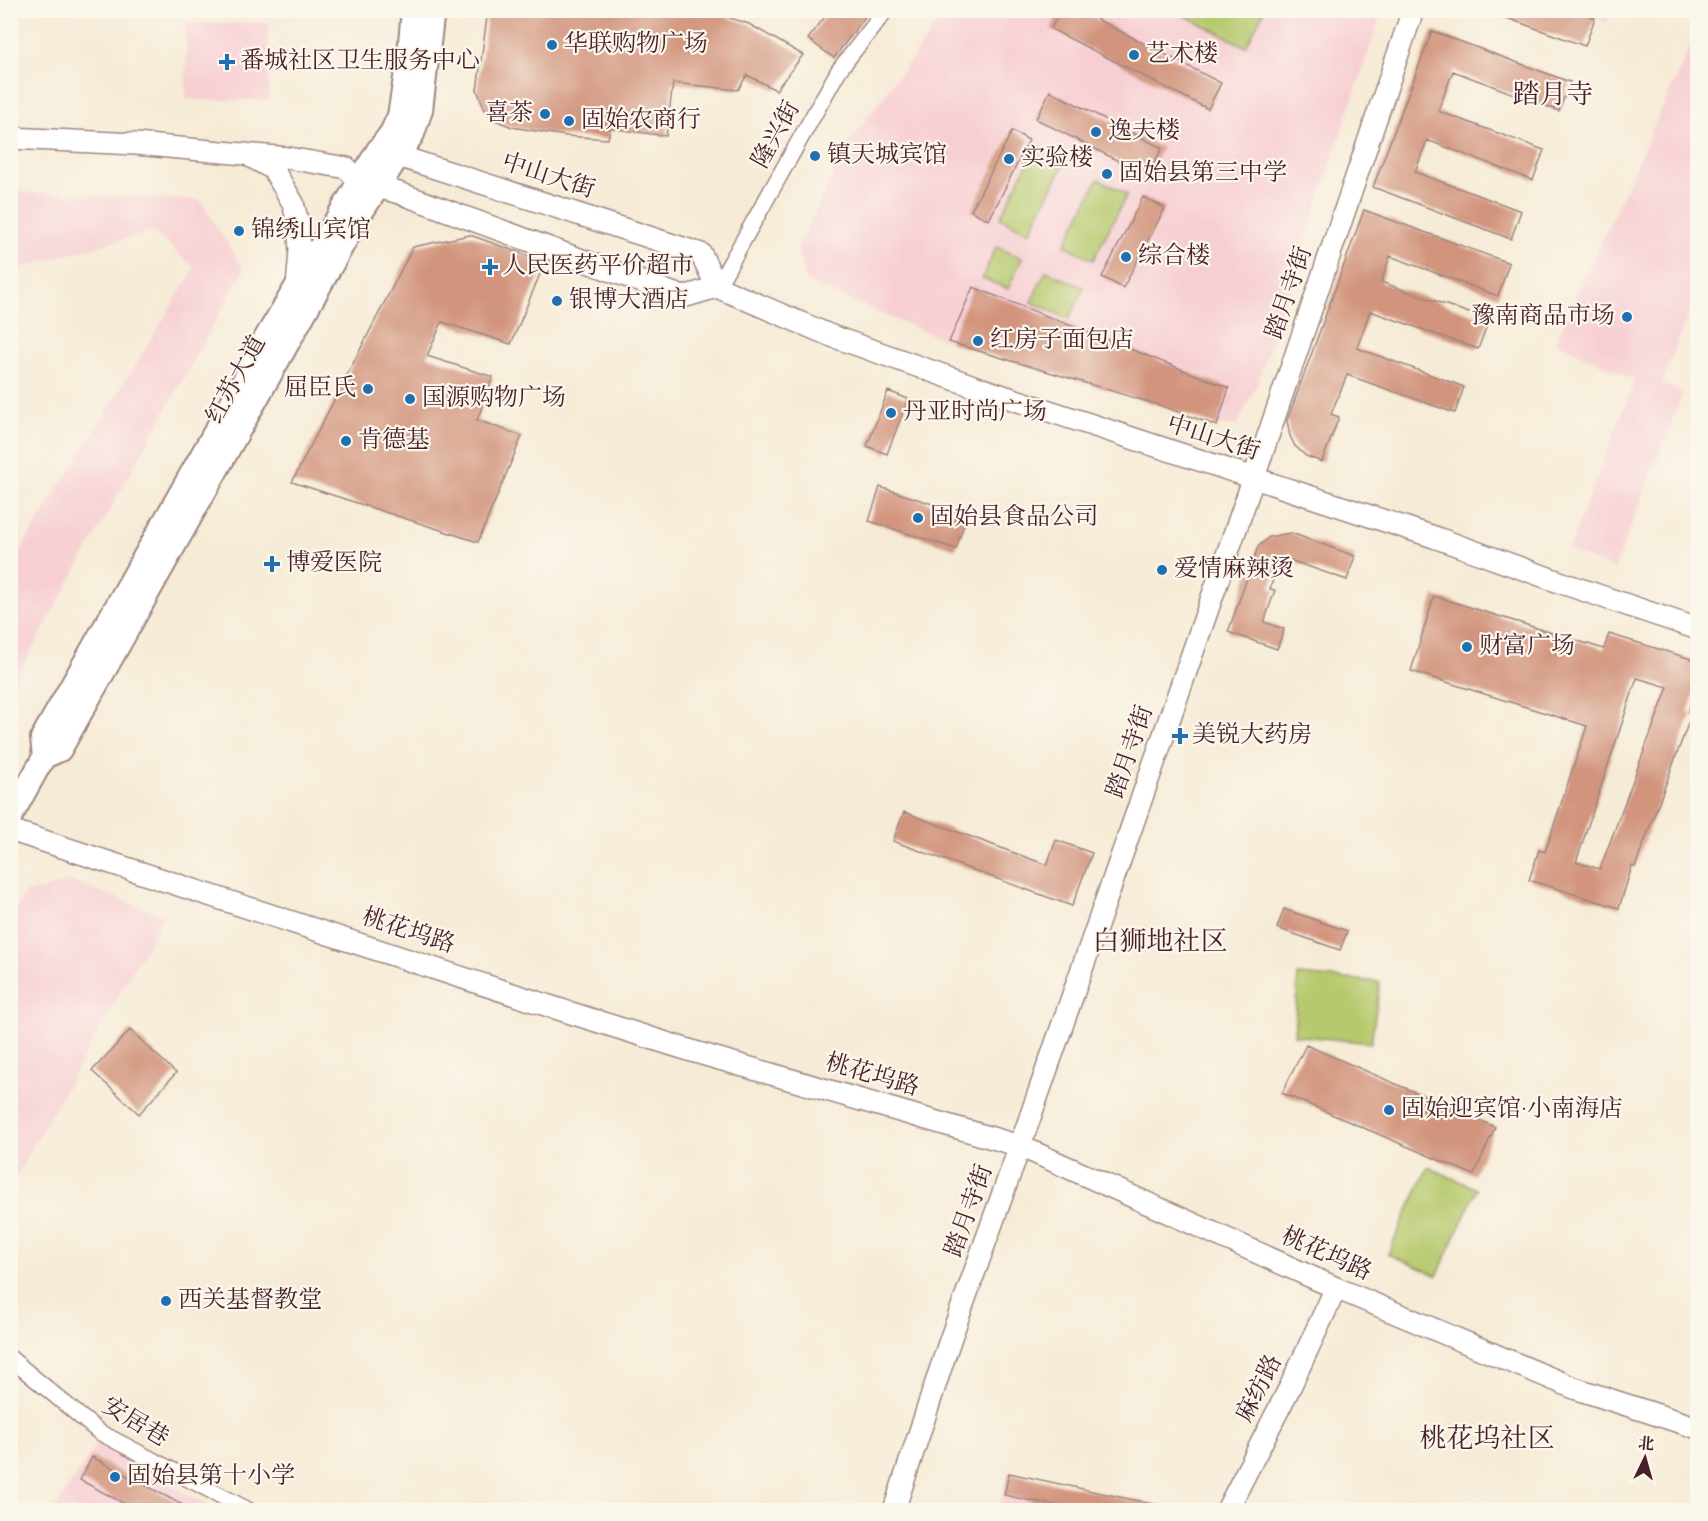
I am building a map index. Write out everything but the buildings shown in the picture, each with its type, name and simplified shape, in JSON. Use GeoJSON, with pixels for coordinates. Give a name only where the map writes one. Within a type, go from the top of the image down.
{"type":"FeatureCollection","features":[{"type":"Feature","properties":{"kind":"main road","name":"红苏大道"},"geometry":{"type":"LineString","coordinates":[[388,153],[391,133],[399,116],[413,10]]}},
{"type":"Feature","properties":{"kind":"main road","name":"红苏大道"},"geometry":{"type":"LineString","coordinates":[[10,818],[44,757],[42,738],[251,368],[262,344],[361,179],[388,153],[413,134],[421,110],[433,10]]}},
{"type":"Feature","properties":{"kind":"main road","name":"红苏大道"},"geometry":{"type":"LineString","coordinates":[[44,757],[60,750],[361,179]]}},
{"type":"Feature","properties":{"kind":"street","name":"隆兴街"},"geometry":{"type":"LineString","coordinates":[[717,287],[840,70],[885,10]]}},
{"type":"Feature","properties":{"kind":"street","name":"踏月寺街"},"geometry":{"type":"LineString","coordinates":[[894,1510],[950,1340],[1253,480],[1413,10]]}},
{"type":"Feature","properties":{"kind":"street"},"geometry":{"type":"LineString","coordinates":[[10,138],[136,144],[288,158],[361,179],[683,297],[717,287]]}},
{"type":"Feature","properties":{"kind":"street","name":"中山大街"},"geometry":{"type":"LineString","coordinates":[[388,153],[701,254],[717,287],[829,335],[1253,480],[1434,537],[1698,629]]}},
{"type":"Feature","properties":{"kind":"street"},"geometry":{"type":"LineString","coordinates":[[247,154],[273,169],[293,203],[298,223],[300,251],[297,287]]}},
{"type":"Feature","properties":{"kind":"street","name":"桃花坞路"},"geometry":{"type":"LineString","coordinates":[[10,830],[629,1031],[1020,1146],[1336,1288],[1574,1388],[1698,1428]]}},
{"type":"Feature","properties":{"kind":"street","name":"麻纺路"},"geometry":{"type":"LineString","coordinates":[[1227,1510],[1290,1387],[1336,1288]]}},
{"type":"Feature","properties":{"kind":"street","name":"安居巷"},"geometry":{"type":"LineString","coordinates":[[10,1358],[99,1432],[248,1510]]}},
{"type":"Feature","properties":{"kind":"shaded area"},"geometry":{"type":"Polygon","coordinates":[[[947,11],[1382,11],[1258,382],[1237,426],[1217,426],[1229,388],[1178,367],[1165,407],[949,342],[807,282],[797,249],[848,144],[947,11]]]}},
{"type":"Feature","properties":{"kind":"shaded area"},"geometry":{"type":"Polygon","coordinates":[[[1575,11],[1611,11],[1607,22],[1575,11]]]}},
{"type":"Feature","properties":{"kind":"shaded area","name":"番城社区卫生服务中心"},"geometry":{"type":"Polygon","coordinates":[[[268,23],[269,100],[186,100],[186,24],[268,23]]]}},
{"type":"Feature","properties":{"kind":"shaded area","name":"豫南商品市场"},"geometry":{"type":"Polygon","coordinates":[[[1697,32],[1697,292],[1661,384],[1683,393],[1614,569],[1568,550],[1635,380],[1555,342],[1697,32]]]}},
{"type":"Feature","properties":{"kind":"shaded area"},"geometry":{"type":"Polygon","coordinates":[[[11,192],[200,200],[244,270],[11,687],[11,566],[195,268],[153,231],[11,270],[11,192]]]}},
{"type":"Feature","properties":{"kind":"shaded area"},"geometry":{"type":"Polygon","coordinates":[[[71,881],[164,915],[11,1185],[11,918],[24,894],[71,881]]]}},
{"type":"Feature","properties":{"kind":"shaded area","name":"固始县第十小学"},"geometry":{"type":"Polygon","coordinates":[[[97,1443],[214,1510],[54,1510],[97,1443]]]}},
{"type":"Feature","properties":{"kind":"shaded area"},"geometry":{"type":"Polygon","coordinates":[[[1009,1473],[1170,1507],[1182,1510],[999,1510],[1009,1473]]]}},
{"type":"Feature","properties":{"kind":"green space"},"geometry":{"type":"Polygon","coordinates":[[[1176,11],[1264,11],[1246,47],[1176,11]]]}},
{"type":"Feature","properties":{"kind":"green space"},"geometry":{"type":"Polygon","coordinates":[[[1037,145],[1066,160],[1029,233],[1000,218],[1037,145]]]}},
{"type":"Feature","properties":{"kind":"green space"},"geometry":{"type":"Polygon","coordinates":[[[1098,179],[1127,194],[1093,260],[1065,245],[1098,179]]]}},
{"type":"Feature","properties":{"kind":"green space"},"geometry":{"type":"Polygon","coordinates":[[[996,247],[1022,258],[1008,289],[982,278],[996,247]]]}},
{"type":"Feature","properties":{"kind":"green space"},"geometry":{"type":"Polygon","coordinates":[[[1046,271],[1084,288],[1069,319],[1031,302],[1046,271]]]}},
{"type":"Feature","properties":{"kind":"green space"},"geometry":{"type":"Polygon","coordinates":[[[1298,975],[1380,982],[1371,1043],[1294,1035],[1298,975]]]}},
{"type":"Feature","properties":{"kind":"green space"},"geometry":{"type":"Polygon","coordinates":[[[1428,1167],[1477,1189],[1437,1276],[1388,1254],[1428,1167]]]}},
{"type":"Feature","properties":{"kind":"place","name":"华联购物广场"},"geometry":{"type":"Point","coordinates":[552,45]}},
{"type":"Feature","properties":{"kind":"place","name":"艺术楼"},"geometry":{"type":"Point","coordinates":[1134,55]}},
{"type":"Feature","properties":{"kind":"place","name":"番城社区卫生服务中心"},"geometry":{"type":"Point","coordinates":[227,62]}},
{"type":"Feature","properties":{"kind":"place","name":"喜茶"},"geometry":{"type":"Point","coordinates":[545,114]}},
{"type":"Feature","properties":{"kind":"place","name":"固始农商行"},"geometry":{"type":"Point","coordinates":[569,121]}},
{"type":"Feature","properties":{"kind":"place","name":"逸夫楼"},"geometry":{"type":"Point","coordinates":[1096,132]}},
{"type":"Feature","properties":{"kind":"place","name":"镇天城宾馆"},"geometry":{"type":"Point","coordinates":[815,156]}},
{"type":"Feature","properties":{"kind":"place","name":"实验楼"},"geometry":{"type":"Point","coordinates":[1009,159]}},
{"type":"Feature","properties":{"kind":"place","name":"固始县第三中学"},"geometry":{"type":"Point","coordinates":[1107,174]}},
{"type":"Feature","properties":{"kind":"place","name":"锦绣山宾馆"},"geometry":{"type":"Point","coordinates":[239,231]}},
{"type":"Feature","properties":{"kind":"place","name":"综合楼"},"geometry":{"type":"Point","coordinates":[1126,257]}},
{"type":"Feature","properties":{"kind":"place","name":"人民医药平价超市"},"geometry":{"type":"Point","coordinates":[490,267]}},
{"type":"Feature","properties":{"kind":"place","name":"银博大酒店"},"geometry":{"type":"Point","coordinates":[557,301]}},
{"type":"Feature","properties":{"kind":"place","name":"豫南商品市场"},"geometry":{"type":"Point","coordinates":[1627,317]}},
{"type":"Feature","properties":{"kind":"place","name":"红房子面包店"},"geometry":{"type":"Point","coordinates":[978,341]}},
{"type":"Feature","properties":{"kind":"place","name":"屈臣氏"},"geometry":{"type":"Point","coordinates":[368,389]}},
{"type":"Feature","properties":{"kind":"place","name":"国源购物广场"},"geometry":{"type":"Point","coordinates":[410,399]}},
{"type":"Feature","properties":{"kind":"place","name":"丹亚时尚广场"},"geometry":{"type":"Point","coordinates":[891,413]}},
{"type":"Feature","properties":{"kind":"place","name":"肯德基"},"geometry":{"type":"Point","coordinates":[346,441]}},
{"type":"Feature","properties":{"kind":"place","name":"固始县食品公司"},"geometry":{"type":"Point","coordinates":[918,518]}},
{"type":"Feature","properties":{"kind":"place","name":"博爱医院"},"geometry":{"type":"Point","coordinates":[272,564]}},
{"type":"Feature","properties":{"kind":"place","name":"爱情麻辣烫"},"geometry":{"type":"Point","coordinates":[1162,570]}},
{"type":"Feature","properties":{"kind":"place","name":"财富广场"},"geometry":{"type":"Point","coordinates":[1467,647]}},
{"type":"Feature","properties":{"kind":"place","name":"美锐大药房"},"geometry":{"type":"Point","coordinates":[1180,736]}},
{"type":"Feature","properties":{"kind":"place","name":"固始迎宾馆·小南海店"},"geometry":{"type":"Point","coordinates":[1389,1110]}},
{"type":"Feature","properties":{"kind":"place","name":"西关基督教堂"},"geometry":{"type":"Point","coordinates":[166,1301]}},
{"type":"Feature","properties":{"kind":"place","name":"固始县第十小学"},"geometry":{"type":"Point","coordinates":[115,1477]}},
{"type":"Feature","properties":{"kind":"district","name":"踏月寺"},"geometry":{"type":"Point","coordinates":[1553,96]}},
{"type":"Feature","properties":{"kind":"district","name":"白狮地社区"},"geometry":{"type":"Point","coordinates":[1160,943]}},
{"type":"Feature","properties":{"kind":"district","name":"桃花坞社区"},"geometry":{"type":"Point","coordinates":[1487,1440]}}]}
